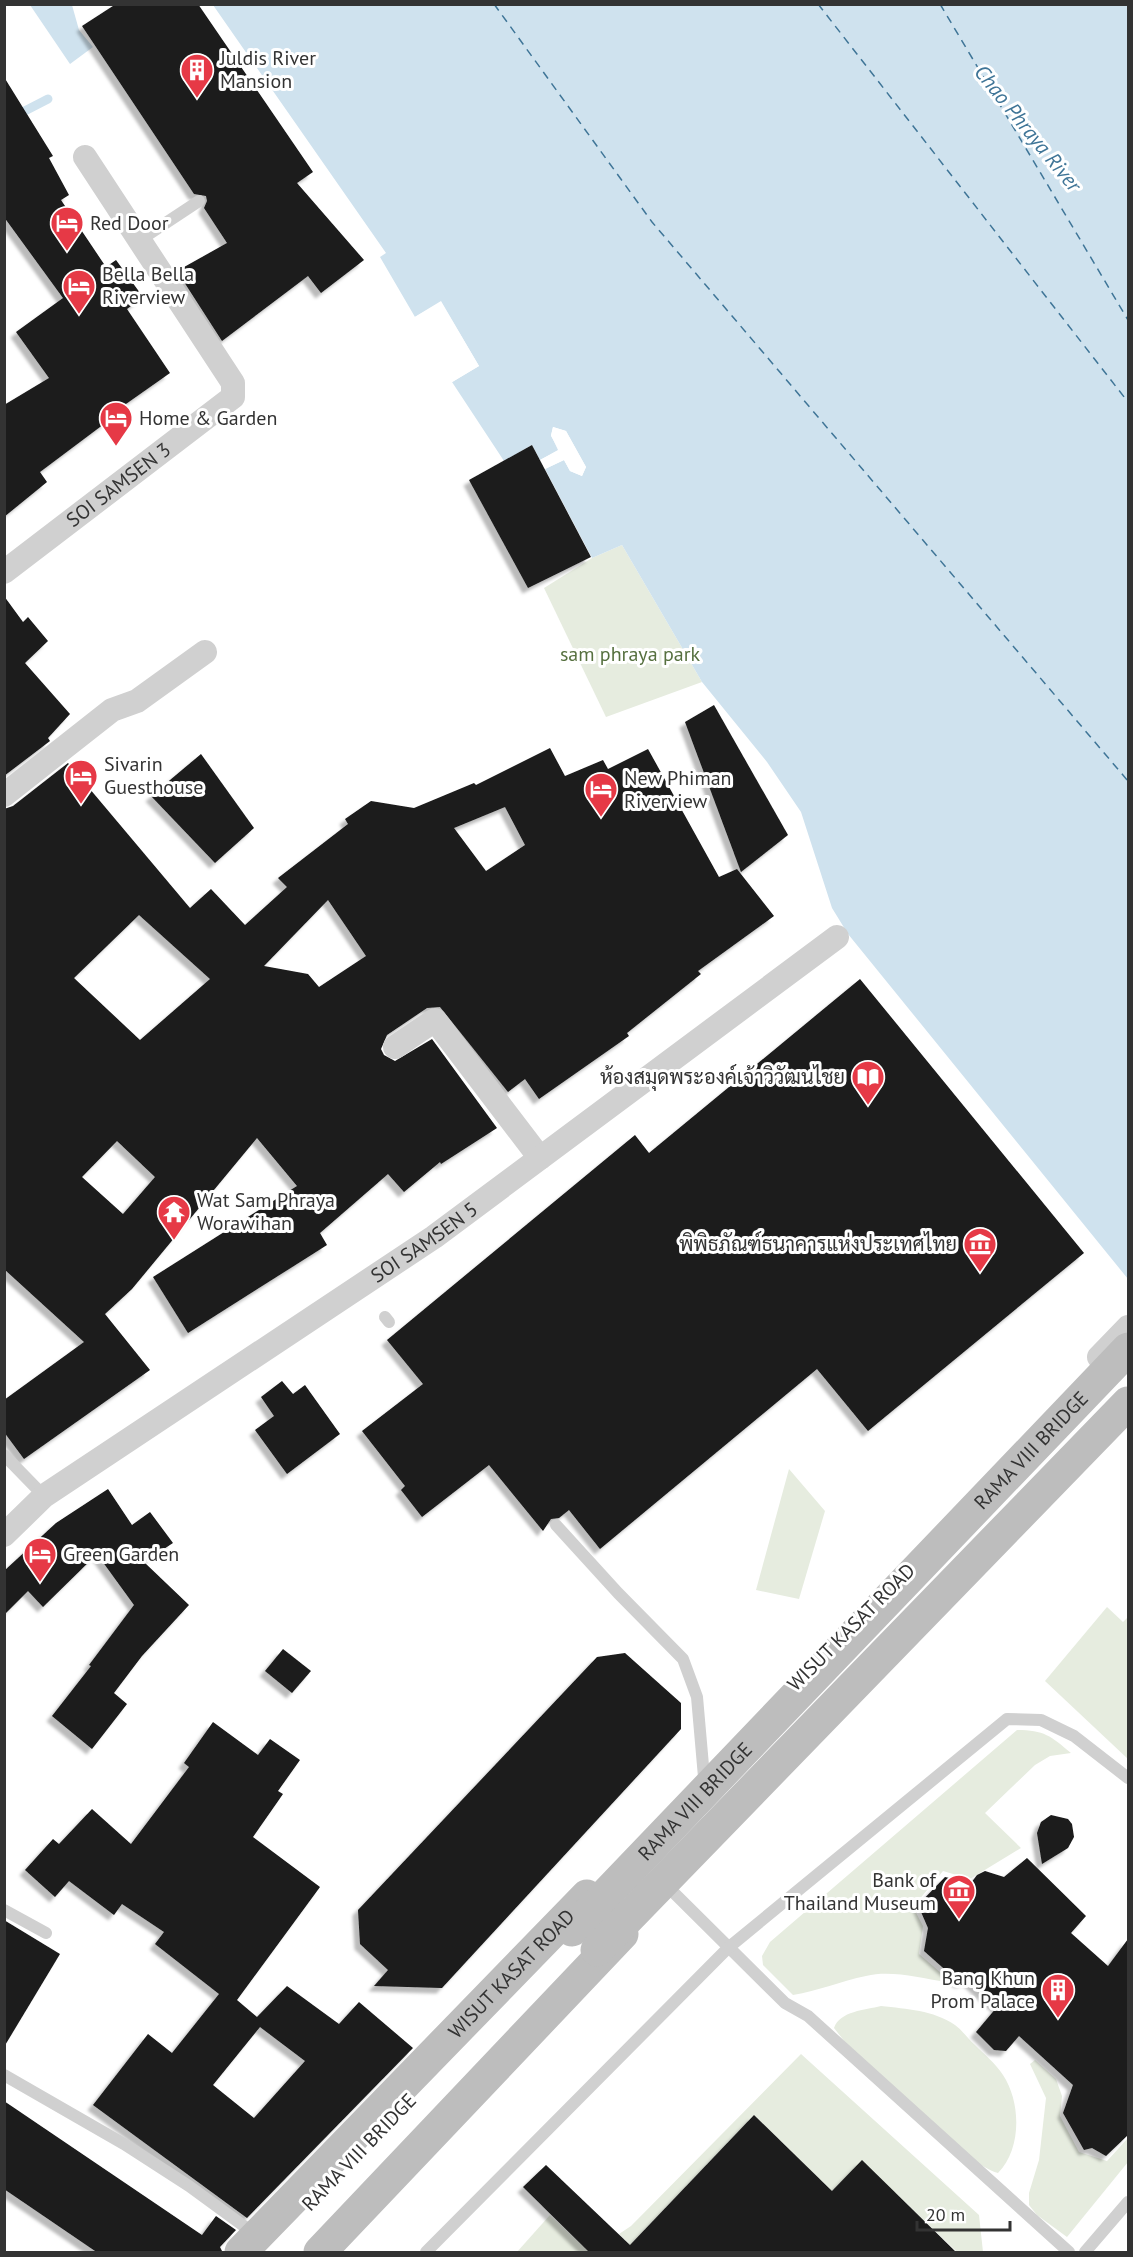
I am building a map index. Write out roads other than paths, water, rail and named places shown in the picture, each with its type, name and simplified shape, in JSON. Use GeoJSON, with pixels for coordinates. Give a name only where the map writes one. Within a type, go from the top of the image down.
{"type":"FeatureCollection","features":[{"type":"Feature","properties":{"kind":"main road","name":"RAMA VIII BRIDGE"},"geometry":{"type":"LineString","coordinates":[[253,2247],[1128,1349]]}},
{"type":"Feature","properties":{"kind":"main road","name":"RAMA VIII BRIDGE"},"geometry":{"type":"LineString","coordinates":[[303,2253],[1128,1403]]}},
{"type":"Feature","properties":{"kind":"main road","name":"WISUT KASAT ROAD"},"geometry":{"type":"LineString","coordinates":[[253,2247],[729,1750],[917,1558],[941,1579],[951,1593]]}},
{"type":"Feature","properties":{"kind":"main road"},"geometry":{"type":"LineString","coordinates":[[320,2253],[668,1886],[951,1593]]}},
{"type":"Feature","properties":{"kind":"main road"},"geometry":{"type":"LineString","coordinates":[[729,1750],[757,1759],[763,1771],[765,1787]]}},
{"type":"Feature","properties":{"kind":"street"},"geometry":{"type":"LineString","coordinates":[[85,157],[140,240]]}},
{"type":"Feature","properties":{"kind":"street","name":"SOI SAMSEN 3"},"geometry":{"type":"LineString","coordinates":[[4,572],[233,397],[232,383],[140,240]]}},
{"type":"Feature","properties":{"kind":"street"},"geometry":{"type":"LineString","coordinates":[[4,795],[112,710],[136,701],[205,652]]}},
{"type":"Feature","properties":{"kind":"street","name":"SOI SAMSEN 5"},"geometry":{"type":"LineString","coordinates":[[4,1535],[44,1496],[434,1237],[837,937]]}},
{"type":"Feature","properties":{"kind":"street"},"geometry":{"type":"LineString","coordinates":[[395,1047],[435,1020],[540,1158]]}},
{"type":"Feature","properties":{"kind":"street"},"geometry":{"type":"LineString","coordinates":[[917,1558],[909,1555],[1128,1327]]}},
{"type":"Feature","properties":{"kind":"street"},"geometry":{"type":"LineString","coordinates":[[951,1593],[957,1602],[1128,1425]]}},
{"type":"Feature","properties":{"kind":"lane"},"geometry":{"type":"LineString","coordinates":[[140,240],[199,201]]}},
{"type":"Feature","properties":{"kind":"lane"},"geometry":{"type":"LineString","coordinates":[[4,1455],[44,1496]]}},
{"type":"Feature","properties":{"kind":"lane"},"geometry":{"type":"LineString","coordinates":[[556,1525],[683,1659],[697,1697],[704,1777]]}},
{"type":"Feature","properties":{"kind":"lane"},"geometry":{"type":"LineString","coordinates":[[426,2253],[728,1948],[1007,1719],[1041,1720],[1074,1736],[1128,1778]]}},
{"type":"Feature","properties":{"kind":"lane"},"geometry":{"type":"LineString","coordinates":[[668,1886],[785,2003],[808,2016],[1069,2253]]}},
{"type":"Feature","properties":{"kind":"lane"},"geometry":{"type":"LineString","coordinates":[[4,1910],[46,1933]]}},
{"type":"Feature","properties":{"kind":"lane"},"geometry":{"type":"LineString","coordinates":[[4,2075],[161,2168],[253,2247]]}},
{"type":"Feature","properties":{"kind":"lane"},"geometry":{"type":"LineString","coordinates":[[1085,2253],[1128,2202]]}},
{"type":"Feature","properties":{"kind":"water"},"geometry":{"type":"Polygon","coordinates":[[[30,5],[72,5],[79,30],[93,47],[70,64],[30,5]]]}},
{"type":"Feature","properties":{"kind":"water","name":"Chao Phraya River"},"geometry":{"type":"Polygon","coordinates":[[[213,5],[1128,5],[1128,1279],[848,934],[832,908],[801,812],[767,762],[702,682],[622,545],[592,558],[545,469],[564,460],[570,471],[582,476],[586,467],[566,431],[553,427],[551,436],[559,450],[540,460],[532,445],[504,461],[452,382],[479,366],[441,302],[415,317],[380,257],[386,253],[213,5]]]}},
{"type":"Feature","properties":{"kind":"waterway"},"geometry":{"type":"LineString","coordinates":[[15,116],[48,99]]}},
{"type":"Feature","properties":{"kind":"place","name":"Juldis River Mansion"},"geometry":{"type":"Point","coordinates":[197,99]}},
{"type":"Feature","properties":{"kind":"place","name":"Red Door"},"geometry":{"type":"Point","coordinates":[67,252]}},
{"type":"Feature","properties":{"kind":"place","name":"Bella Bella Riverview"},"geometry":{"type":"Point","coordinates":[79,315]}},
{"type":"Feature","properties":{"kind":"place","name":"Home & Garden"},"geometry":{"type":"Point","coordinates":[116,447]}},
{"type":"Feature","properties":{"kind":"place","name":"Sivarin Guesthouse"},"geometry":{"type":"Point","coordinates":[81,805]}},
{"type":"Feature","properties":{"kind":"place","name":"New Phiman Riverview"},"geometry":{"type":"Point","coordinates":[601,818]}},
{"type":"Feature","properties":{"kind":"place","name":"ห้องสมุดพระองค์เจ้าวิวัฒนไชย"},"geometry":{"type":"Point","coordinates":[868,1106]}},
{"type":"Feature","properties":{"kind":"place","name":"Wat Sam Phraya Worawihan"},"geometry":{"type":"Point","coordinates":[174,1241]}},
{"type":"Feature","properties":{"kind":"place","name":"พิพิธภัณฑ์ธนาคารแห่งประเทศไทย"},"geometry":{"type":"Point","coordinates":[980,1273]}},
{"type":"Feature","properties":{"kind":"place","name":"Green Garden"},"geometry":{"type":"Point","coordinates":[40,1583]}},
{"type":"Feature","properties":{"kind":"place","name":"Bank of Thailand Museum"},"geometry":{"type":"Point","coordinates":[959,1920]}},
{"type":"Feature","properties":{"kind":"place","name":"Bang Khun Prom Palace"},"geometry":{"type":"Point","coordinates":[1058,2019]}},
{"type":"Feature","properties":{"kind":"park label","name":"sam phraya park"},"geometry":{"type":"Point","coordinates":[630,654]}}]}
